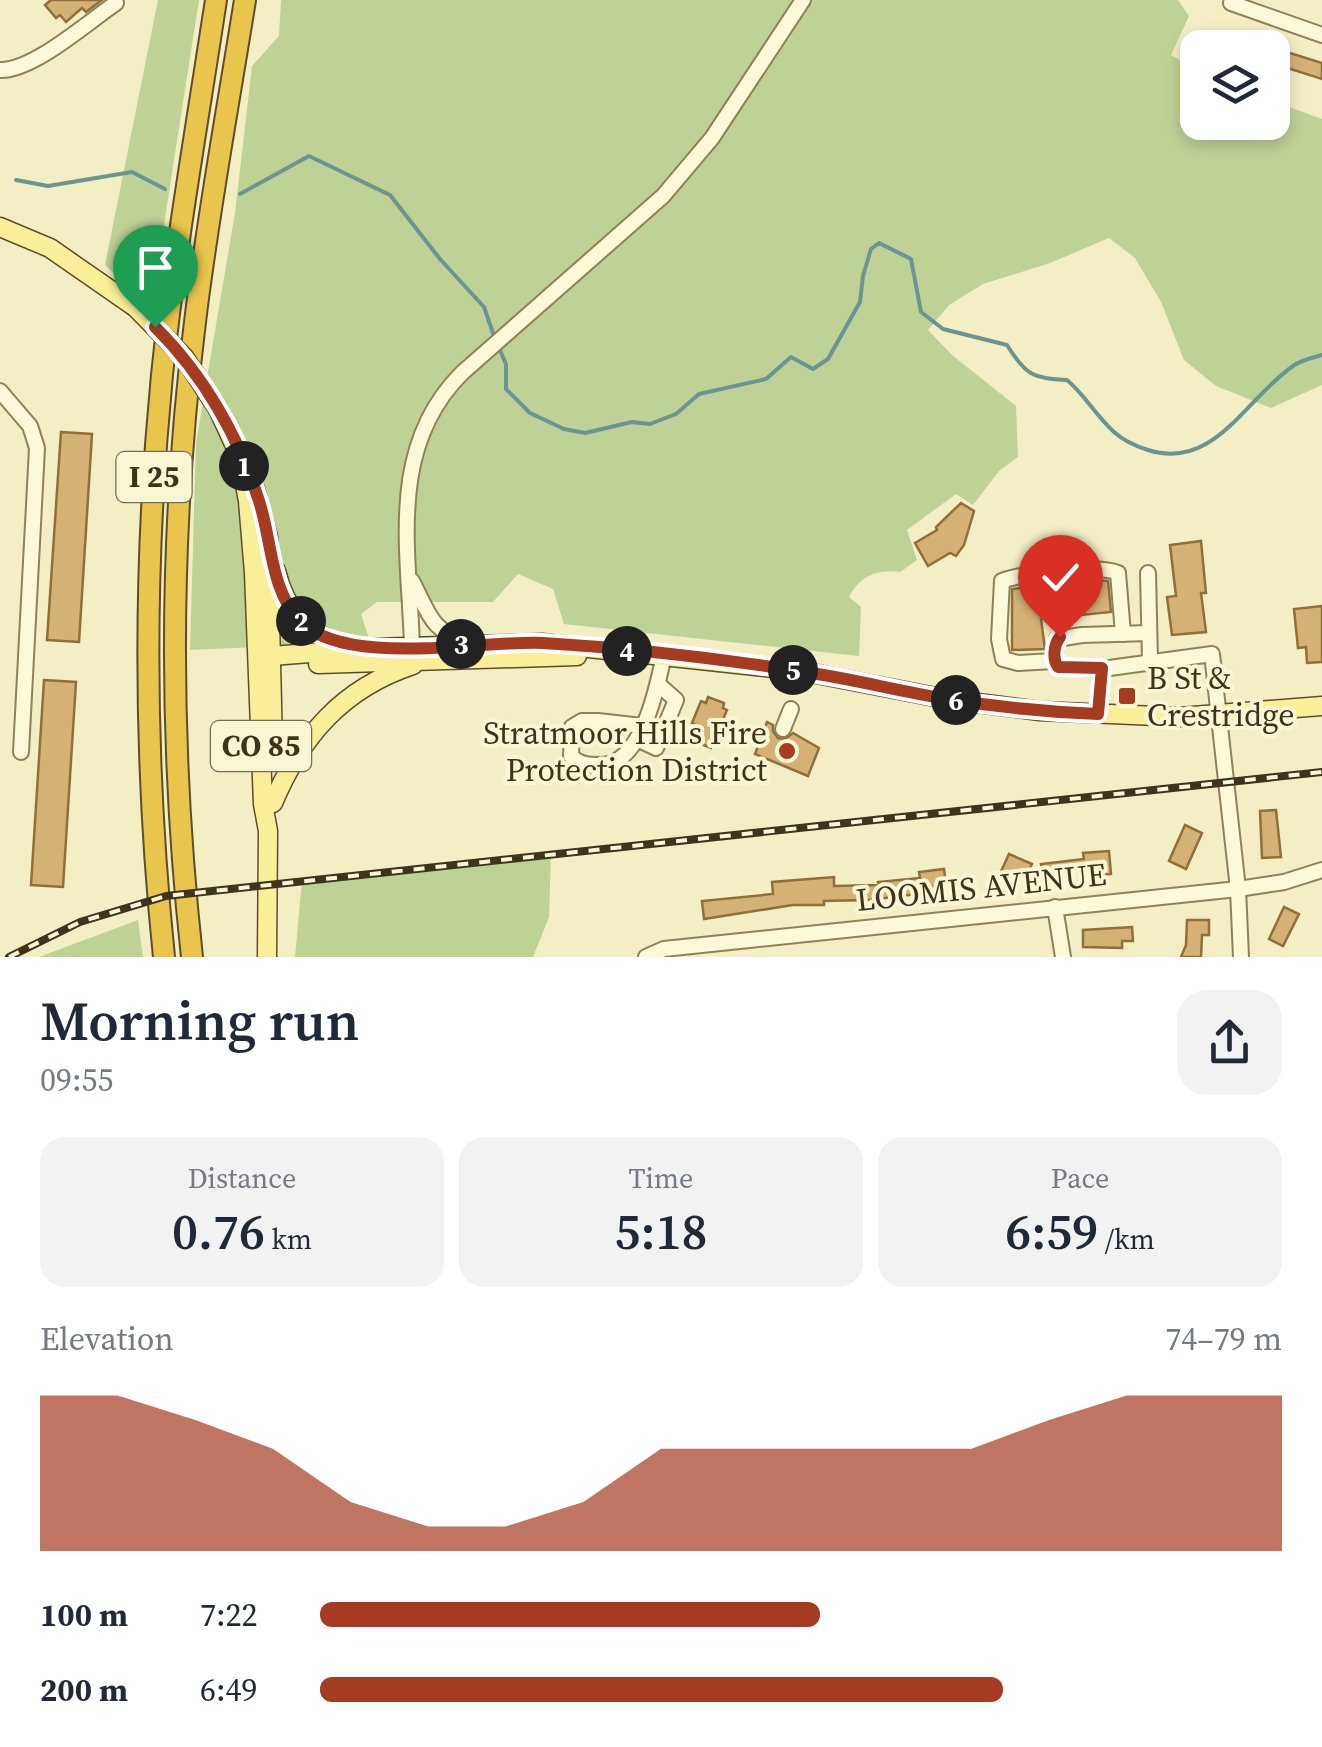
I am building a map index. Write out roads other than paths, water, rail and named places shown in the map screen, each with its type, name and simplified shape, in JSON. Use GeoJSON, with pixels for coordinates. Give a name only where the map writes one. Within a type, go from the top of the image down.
{"type":"FeatureCollection","features":[{"type":"Feature","properties":{"kind":"highway","name":"I 25"},"geometry":{"type":"LineString","coordinates":[[164,957],[148,702],[154,470],[169,310],[216,0]]}},
{"type":"Feature","properties":{"kind":"highway","name":"I 25"},"geometry":{"type":"LineString","coordinates":[[192,957],[177,756],[178,514],[195,324],[245,0]]}},
{"type":"Feature","properties":{"kind":"main road","name":"CO 85"},"geometry":{"type":"LineString","coordinates":[[0,228],[63,256],[135,307],[184,357],[218,409],[240,458],[259,501],[268,537],[272,802],[268,832]]}},
{"type":"Feature","properties":{"kind":"main road","name":"CO 85"},"geometry":{"type":"LineString","coordinates":[[240,458],[268,661],[263,804],[268,832]]}},
{"type":"Feature","properties":{"kind":"main road"},"geometry":{"type":"LineString","coordinates":[[268,537],[279,584],[298,619],[326,639],[372,648]]}},
{"type":"Feature","properties":{"kind":"main road"},"geometry":{"type":"LineString","coordinates":[[268,661],[372,648],[542,643],[800,671],[975,703],[1098,714],[1220,716],[1322,706]]}},
{"type":"Feature","properties":{"kind":"main road"},"geometry":{"type":"LineString","coordinates":[[268,661],[664,654]]}},
{"type":"Feature","properties":{"kind":"main road"},"geometry":{"type":"LineString","coordinates":[[272,802],[295,755],[313,729],[337,706],[380,678],[438,660]]}},
{"type":"Feature","properties":{"kind":"main road"},"geometry":{"type":"LineString","coordinates":[[267,957],[268,832]]}},
{"type":"Feature","properties":{"kind":"street"},"geometry":{"type":"LineString","coordinates":[[412,646],[407,501],[420,432],[446,389],[663,196],[688,169],[804,0]]}},
{"type":"Feature","properties":{"kind":"street"},"geometry":{"type":"LineString","coordinates":[[0,70],[30,62],[116,3]]}},
{"type":"Feature","properties":{"kind":"street"},"geometry":{"type":"LineString","coordinates":[[1231,3],[1322,35]]}},
{"type":"Feature","properties":{"kind":"street"},"geometry":{"type":"LineString","coordinates":[[0,391],[30,426],[37,448],[21,752]]}},
{"type":"Feature","properties":{"kind":"street"},"geometry":{"type":"LineString","coordinates":[[1054,660],[1018,663],[1003,659],[999,639],[1002,581],[1113,570],[1118,573],[1124,634]]}},
{"type":"Feature","properties":{"kind":"street"},"geometry":{"type":"LineString","coordinates":[[1148,573],[1150,662]]}},
{"type":"Feature","properties":{"kind":"street"},"geometry":{"type":"LineString","coordinates":[[410,576],[433,624],[449,637],[474,644]]}},
{"type":"Feature","properties":{"kind":"street"},"geometry":{"type":"LineString","coordinates":[[1150,633],[1060,637],[1054,660],[1058,667],[1102,668],[1212,654],[1238,889],[1241,957]]}},
{"type":"Feature","properties":{"kind":"street"},"geometry":{"type":"LineString","coordinates":[[658,684],[676,700],[656,748],[639,732],[582,721],[572,727],[569,747],[576,762],[607,765],[629,752],[639,732],[658,684],[664,654]]}},
{"type":"Feature","properties":{"kind":"street"},"geometry":{"type":"LineString","coordinates":[[1098,714],[1102,668]]}},
{"type":"Feature","properties":{"kind":"street"},"geometry":{"type":"LineString","coordinates":[[783,729],[791,709]]}},
{"type":"Feature","properties":{"kind":"street","name":"LOOMIS AVENUE"},"geometry":{"type":"LineString","coordinates":[[646,957],[664,949],[1238,889],[1284,882],[1322,870]]}},
{"type":"Feature","properties":{"kind":"street"},"geometry":{"type":"LineString","coordinates":[[1056,907],[1063,957]]}},
{"type":"Feature","properties":{"kind":"waterway"},"geometry":{"type":"LineString","coordinates":[[240,194],[309,156],[390,195],[484,307],[495,339]]}},
{"type":"Feature","properties":{"kind":"waterway"},"geometry":{"type":"LineString","coordinates":[[16,180],[48,186],[132,172],[165,189]]}},
{"type":"Feature","properties":{"kind":"waterway"},"geometry":{"type":"LineString","coordinates":[[499,348],[506,364],[506,389],[530,413],[564,429],[585,433],[632,422],[650,424],[676,414],[699,394],[766,379],[791,357],[813,369],[828,359],[860,302],[871,249],[879,243],[911,259],[921,312],[943,329],[1007,345],[1031,373],[1067,380],[1114,432],[1148,450],[1171,454],[1210,441],[1293,366],[1322,355]]}},
{"type":"Feature","properties":{"kind":"railway"},"geometry":{"type":"LineString","coordinates":[[9,957],[80,922],[166,896],[1322,772]]}},
{"type":"Feature","properties":{"kind":"place","name":"B St & Crestridge"},"geometry":{"type":"Point","coordinates":[1127,696]}},
{"type":"Feature","properties":{"kind":"place","name":"Stratmoor Hills Fire Protection District"},"geometry":{"type":"Point","coordinates":[787,751]}}]}
